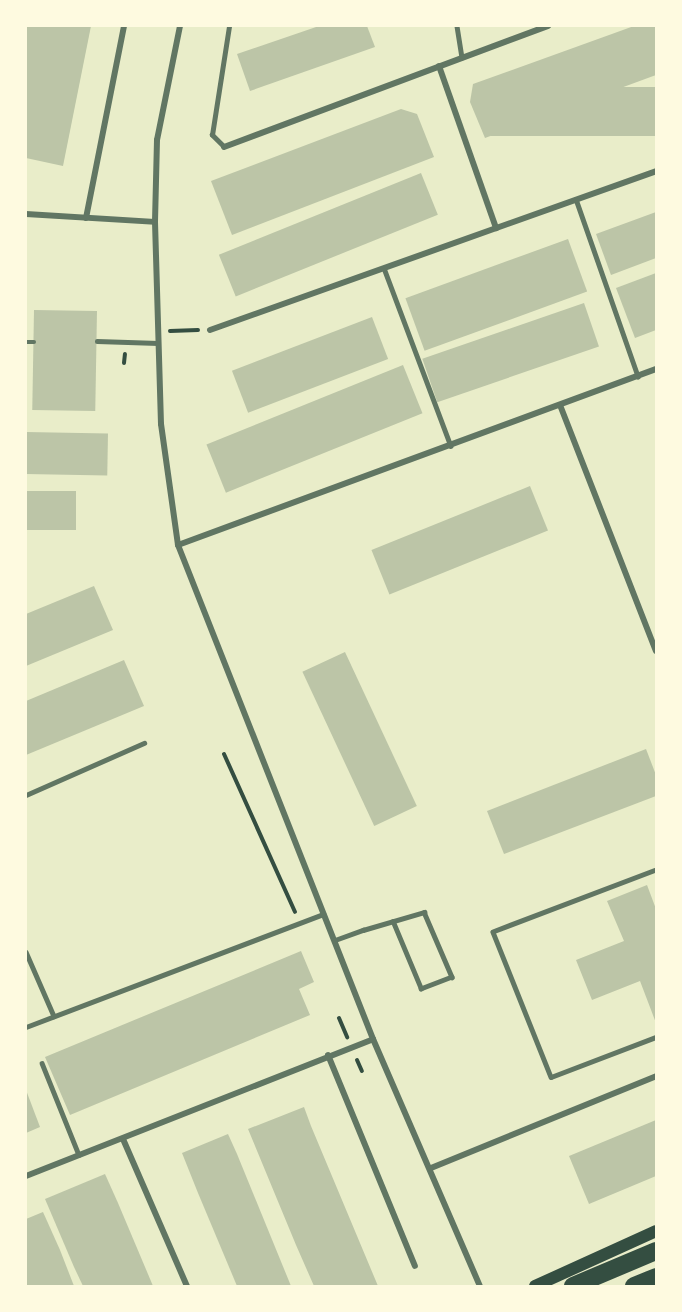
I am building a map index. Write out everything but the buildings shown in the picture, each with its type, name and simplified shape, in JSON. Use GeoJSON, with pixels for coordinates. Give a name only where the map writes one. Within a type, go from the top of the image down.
{"type":"FeatureCollection","features":[{"type":"Feature","properties":{"kind":"highway"},"geometry":{"type":"LineString","coordinates":[[573,1287],[657,1251]]}},
{"type":"Feature","properties":{"kind":"highway"},"geometry":{"type":"LineString","coordinates":[[634,1287],[657,1277]]}},
{"type":"Feature","properties":{"kind":"main road"},"geometry":{"type":"LineString","coordinates":[[535,1287],[657,1231]]}},
{"type":"Feature","properties":{"kind":"street"},"geometry":{"type":"LineString","coordinates":[[86,218],[124,26]]}},
{"type":"Feature","properties":{"kind":"street"},"geometry":{"type":"LineString","coordinates":[[180,26],[157,140],[155,222],[161,424],[178,545],[373,1039],[431,1168],[480,1287]]}},
{"type":"Feature","properties":{"kind":"street"},"geometry":{"type":"LineString","coordinates":[[224,147],[548,26]]}},
{"type":"Feature","properties":{"kind":"street"},"geometry":{"type":"LineString","coordinates":[[439,66],[496,228]]}},
{"type":"Feature","properties":{"kind":"street"},"geometry":{"type":"LineString","coordinates":[[206,330],[657,171]]}},
{"type":"Feature","properties":{"kind":"street"},"geometry":{"type":"LineString","coordinates":[[26,214],[155,222]]}},
{"type":"Feature","properties":{"kind":"street"},"geometry":{"type":"LineString","coordinates":[[178,545],[657,369]]}},
{"type":"Feature","properties":{"kind":"street"},"geometry":{"type":"LineString","coordinates":[[560,405],[657,651]]}},
{"type":"Feature","properties":{"kind":"street"},"geometry":{"type":"LineString","coordinates":[[26,1176],[373,1039]]}},
{"type":"Feature","properties":{"kind":"street"},"geometry":{"type":"LineString","coordinates":[[328,1055],[415,1266]]}},
{"type":"Feature","properties":{"kind":"street"},"geometry":{"type":"LineString","coordinates":[[431,1168],[657,1076]]}},
{"type":"Feature","properties":{"kind":"street"},"geometry":{"type":"LineString","coordinates":[[123,1139],[187,1287]]}},
{"type":"Feature","properties":{"kind":"lane"},"geometry":{"type":"LineString","coordinates":[[224,147],[212,135],[229,26]]}},
{"type":"Feature","properties":{"kind":"lane"},"geometry":{"type":"LineString","coordinates":[[458,26],[462,57]]}},
{"type":"Feature","properties":{"kind":"lane"},"geometry":{"type":"LineString","coordinates":[[576,199],[638,376]]}},
{"type":"Feature","properties":{"kind":"lane"},"geometry":{"type":"LineString","coordinates":[[384,268],[451,446]]}},
{"type":"Feature","properties":{"kind":"lane"},"geometry":{"type":"LineString","coordinates":[[97,340],[158,343]]}},
{"type":"Feature","properties":{"kind":"lane"},"geometry":{"type":"LineString","coordinates":[[26,342],[34,342]]}},
{"type":"Feature","properties":{"kind":"lane"},"geometry":{"type":"LineString","coordinates":[[26,795],[144,743]]}},
{"type":"Feature","properties":{"kind":"lane"},"geometry":{"type":"LineString","coordinates":[[657,870],[493,932],[551,1077],[657,1036]]}},
{"type":"Feature","properties":{"kind":"lane"},"geometry":{"type":"LineString","coordinates":[[335,940],[424,912],[452,977],[421,989],[393,922]]}},
{"type":"Feature","properties":{"kind":"lane"},"geometry":{"type":"LineString","coordinates":[[26,1027],[323,914]]}},
{"type":"Feature","properties":{"kind":"lane"},"geometry":{"type":"LineString","coordinates":[[26,952],[54,1016]]}},
{"type":"Feature","properties":{"kind":"lane"},"geometry":{"type":"LineString","coordinates":[[42,1063],[79,1155]]}},
{"type":"Feature","properties":{"kind":"path"},"geometry":{"type":"LineString","coordinates":[[172,331],[206,330]]}},
{"type":"Feature","properties":{"kind":"path"},"geometry":{"type":"LineString","coordinates":[[224,754],[300,922]]}}]}
